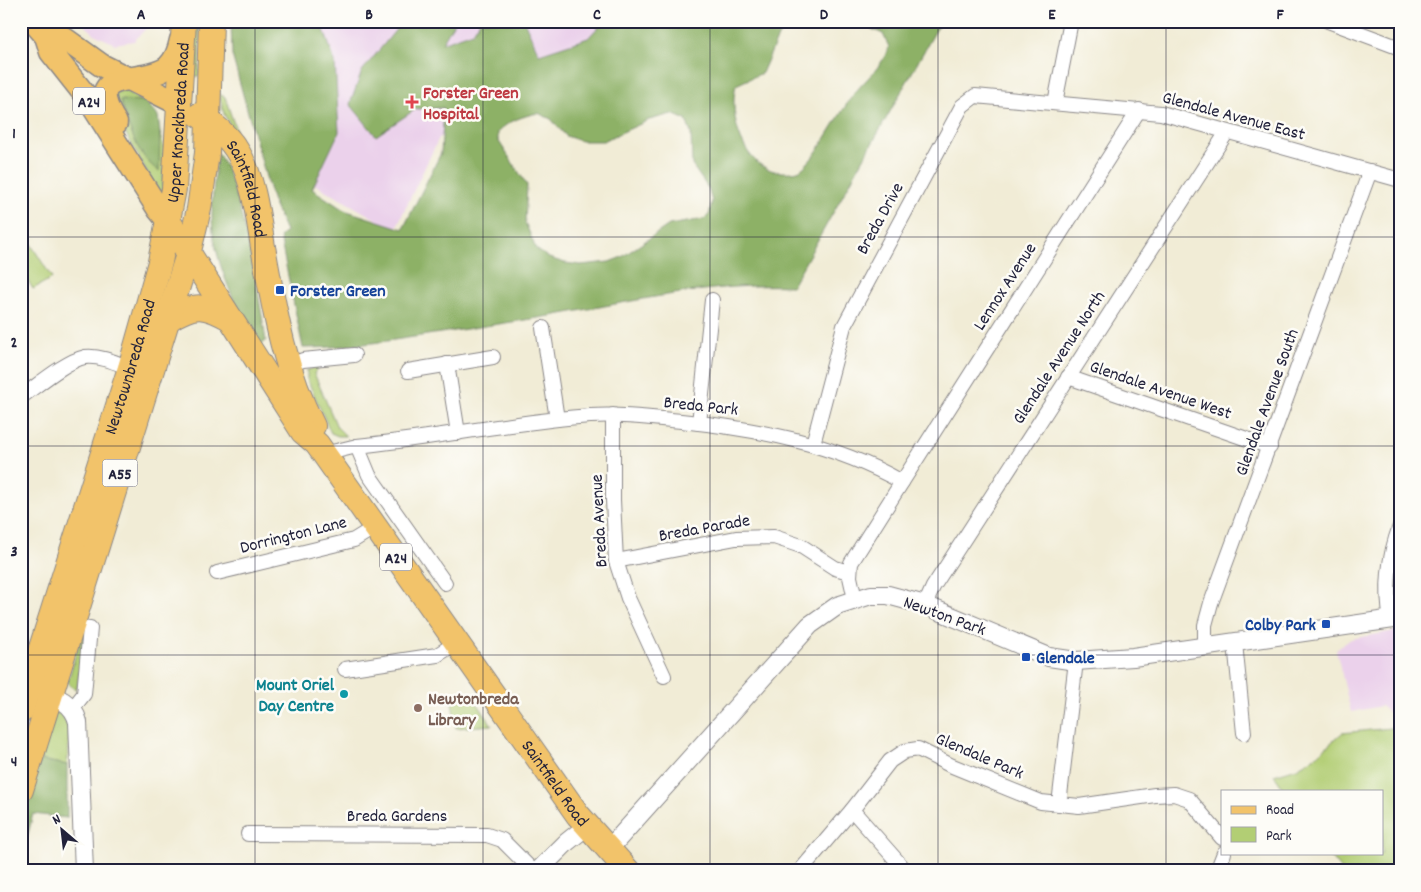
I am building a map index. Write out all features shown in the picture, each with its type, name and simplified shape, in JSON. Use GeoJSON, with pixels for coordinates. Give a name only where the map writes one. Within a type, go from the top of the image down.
{"type":"FeatureCollection","features":[{"type":"Feature","properties":{"kind":"highway","name":"Upper Knockbreda Road"},"geometry":{"type":"LineString","coordinates":[[189,251],[203,186],[209,122],[210,21]]}},
{"type":"Feature","properties":{"kind":"highway","name":"Upper Knockbreda Road"},"geometry":{"type":"LineString","coordinates":[[169,222],[174,189],[183,28]]}},
{"type":"Feature","properties":{"kind":"highway","name":"Saintfield Road"},"geometry":{"type":"LineString","coordinates":[[178,104],[209,122],[228,138],[240,155],[246,173],[279,331],[288,365],[315,429],[321,449]]}},
{"type":"Feature","properties":{"kind":"highway","name":"Saintfield Road"},"geometry":{"type":"LineString","coordinates":[[169,222],[303,432],[321,449],[456,643],[587,826],[628,871]]}},
{"type":"Feature","properties":{"kind":"highway","name":"Newtownbreda Road"},"geometry":{"type":"LineString","coordinates":[[40,692],[169,222]]}},
{"type":"Feature","properties":{"kind":"highway","name":"Newtownbreda Road"},"geometry":{"type":"LineString","coordinates":[[40,692],[169,319],[189,251]]}},
{"type":"Feature","properties":{"kind":"highway"},"geometry":{"type":"LineString","coordinates":[[169,319],[194,306],[214,309],[231,318]]}},
{"type":"Feature","properties":{"kind":"highway","name":"A55"},"geometry":{"type":"LineString","coordinates":[[21,711],[40,692]]}},
{"type":"Feature","properties":{"kind":"highway","name":"A55"},"geometry":{"type":"LineString","coordinates":[[21,790],[40,692]]}},
{"type":"Feature","properties":{"kind":"main road","name":"Saintfield Road"},"geometry":{"type":"LineString","coordinates":[[39,28],[62,37],[90,58],[124,78],[178,104]]}},
{"type":"Feature","properties":{"kind":"main road","name":"Saintfield Road"},"geometry":{"type":"LineString","coordinates":[[39,28],[51,52],[89,100],[169,222]]}},
{"type":"Feature","properties":{"kind":"main road"},"geometry":{"type":"LineString","coordinates":[[124,78],[155,74],[170,65],[177,56],[183,28]]}},
{"type":"Feature","properties":{"kind":"main road","name":"A24"},"geometry":{"type":"LineString","coordinates":[[124,78],[108,88],[104,94],[104,102],[132,150],[132,167]]}},
{"type":"Feature","properties":{"kind":"street"},"geometry":{"type":"LineString","coordinates":[[1055,103],[1071,21]]}},
{"type":"Feature","properties":{"kind":"street"},"geometry":{"type":"LineString","coordinates":[[1328,21],[1400,48]]}},
{"type":"Feature","properties":{"kind":"street","name":"Breda Drive"},"geometry":{"type":"LineString","coordinates":[[813,444],[844,326],[962,106],[976,96],[1055,103]]}},
{"type":"Feature","properties":{"kind":"street","name":"Glendale Avenue East"},"geometry":{"type":"LineString","coordinates":[[1055,103],[1139,110],[1227,132],[1400,180]]}},
{"type":"Feature","properties":{"kind":"street","name":"Lennox Avenue"},"geometry":{"type":"LineString","coordinates":[[902,482],[1139,110]]}},
{"type":"Feature","properties":{"kind":"street","name":"Glendale Avenue North"},"geometry":{"type":"LineString","coordinates":[[924,605],[1068,377],[1227,132]]}},
{"type":"Feature","properties":{"kind":"street","name":"Glendale Avenue South"},"geometry":{"type":"LineString","coordinates":[[1205,647],[1203,634],[1209,610],[1370,171]]}},
{"type":"Feature","properties":{"kind":"street"},"geometry":{"type":"LineString","coordinates":[[699,423],[712,300]]}},
{"type":"Feature","properties":{"kind":"street"},"geometry":{"type":"LineString","coordinates":[[543,328],[557,420]]}},
{"type":"Feature","properties":{"kind":"street"},"geometry":{"type":"LineString","coordinates":[[266,376],[288,365],[304,360],[354,354]]}},
{"type":"Feature","properties":{"kind":"street"},"geometry":{"type":"LineString","coordinates":[[21,397],[66,366],[85,357],[106,360],[130,368]]}},
{"type":"Feature","properties":{"kind":"street"},"geometry":{"type":"LineString","coordinates":[[408,371],[493,357]]}},
{"type":"Feature","properties":{"kind":"street"},"geometry":{"type":"LineString","coordinates":[[447,364],[458,433]]}},
{"type":"Feature","properties":{"kind":"street","name":"Glendale Avenue West"},"geometry":{"type":"LineString","coordinates":[[1068,377],[1270,446]]}},
{"type":"Feature","properties":{"kind":"street","name":"Breda Park"},"geometry":{"type":"LineString","coordinates":[[321,449],[557,420],[613,415],[755,430],[813,444],[859,461],[902,482]]}},
{"type":"Feature","properties":{"kind":"street","name":"Breda Avenue"},"geometry":{"type":"LineString","coordinates":[[613,415],[613,500],[616,561],[628,598],[664,676]]}},
{"type":"Feature","properties":{"kind":"street"},"geometry":{"type":"LineString","coordinates":[[357,446],[369,475],[445,583]]}},
{"type":"Feature","properties":{"kind":"street"},"geometry":{"type":"LineString","coordinates":[[855,599],[849,572],[854,557],[902,482]]}},
{"type":"Feature","properties":{"kind":"street"},"geometry":{"type":"LineString","coordinates":[[1395,619],[1387,592],[1394,566],[1400,526]]}},
{"type":"Feature","properties":{"kind":"street","name":"Dorrington Lane"},"geometry":{"type":"LineString","coordinates":[[217,573],[354,540],[375,527]]}},
{"type":"Feature","properties":{"kind":"street","name":"Breda Parade"},"geometry":{"type":"LineString","coordinates":[[616,561],[736,538],[774,537],[801,546],[828,564],[849,572]]}},
{"type":"Feature","properties":{"kind":"street","name":"Newton Park"},"geometry":{"type":"LineString","coordinates":[[608,850],[810,625],[837,606],[855,599],[888,595],[924,605],[1048,657],[1076,661],[1094,661],[1205,647],[1395,619]]}},
{"type":"Feature","properties":{"kind":"street"},"geometry":{"type":"LineString","coordinates":[[73,708],[84,694],[90,628]]}},
{"type":"Feature","properties":{"kind":"street"},"geometry":{"type":"LineString","coordinates":[[345,670],[437,655],[456,643]]}},
{"type":"Feature","properties":{"kind":"street"},"geometry":{"type":"LineString","coordinates":[[1235,643],[1244,734]]}},
{"type":"Feature","properties":{"kind":"street"},"geometry":{"type":"LineString","coordinates":[[1059,804],[1076,661]]}},
{"type":"Feature","properties":{"kind":"street"},"geometry":{"type":"LineString","coordinates":[[40,692],[73,708],[78,722],[78,766],[84,871]]}},
{"type":"Feature","properties":{"kind":"street","name":"Glendale Park"},"geometry":{"type":"LineString","coordinates":[[800,871],[852,810],[890,761],[905,751],[918,749],[950,765],[1041,802],[1079,806],[1174,794],[1189,799],[1221,837]]}},
{"type":"Feature","properties":{"kind":"street"},"geometry":{"type":"LineString","coordinates":[[852,810],[906,871]]}},
{"type":"Feature","properties":{"kind":"street"},"geometry":{"type":"LineString","coordinates":[[538,871],[562,846],[587,826]]}},
{"type":"Feature","properties":{"kind":"street","name":"Breda Gardens"},"geometry":{"type":"LineString","coordinates":[[248,834],[487,835],[502,840],[533,871]]}},
{"type":"Feature","properties":{"kind":"street"},"geometry":{"type":"LineString","coordinates":[[1217,871],[1224,854]]}},
{"type":"Feature","properties":{"kind":"shaded area"},"geometry":{"type":"Polygon","coordinates":[[[80,21],[153,21],[134,41],[115,44],[96,35],[80,21]]]}},
{"type":"Feature","properties":{"kind":"shaded area","name":"Forster Green Hospital"},"geometry":{"type":"Polygon","coordinates":[[[306,21],[613,21],[571,66],[439,138],[395,230],[307,180],[306,21]]]}},
{"type":"Feature","properties":{"kind":"shaded area"},"geometry":{"type":"Polygon","coordinates":[[[1400,630],[1400,722],[1381,706],[1351,712],[1336,650],[1351,639],[1400,630]]]}},
{"type":"Feature","properties":{"kind":"green space"},"geometry":{"type":"Polygon","coordinates":[[[194,21],[200,21],[199,76],[190,76],[194,21]]]}},
{"type":"Feature","properties":{"kind":"green space"},"geometry":{"type":"Polygon","coordinates":[[[231,21],[321,21],[335,62],[339,132],[312,189],[344,210],[403,229],[441,153],[444,108],[416,109],[376,136],[350,104],[362,71],[403,21],[455,21],[442,43],[473,32],[480,21],[524,21],[539,54],[588,38],[604,21],[785,21],[762,73],[736,85],[734,111],[741,139],[748,152],[757,162],[768,169],[781,172],[795,172],[807,164],[814,155],[851,97],[876,70],[889,47],[883,34],[854,21],[941,21],[792,286],[738,287],[684,292],[547,317],[379,342],[322,348],[303,348],[280,237],[286,231],[273,202],[232,55],[231,21]],[[538,113],[532,114],[511,122],[498,132],[498,140],[527,185],[525,222],[536,249],[549,258],[581,265],[609,262],[622,257],[669,225],[704,219],[709,215],[712,201],[708,188],[692,165],[691,133],[686,120],[672,114],[649,120],[603,141],[581,141],[566,136],[551,119],[538,113]]]}},
{"type":"Feature","properties":{"kind":"green space"},"geometry":{"type":"Polygon","coordinates":[[[124,90],[142,101],[120,101],[158,147],[160,133],[164,147],[163,193],[160,194],[155,186],[112,109],[114,93],[124,90]]]}},
{"type":"Feature","properties":{"kind":"green space"},"geometry":{"type":"Polygon","coordinates":[[[219,94],[225,97],[236,130],[233,131],[224,114],[219,94]]]}},
{"type":"Feature","properties":{"kind":"green space"},"geometry":{"type":"Polygon","coordinates":[[[120,100],[145,101],[158,116],[160,133],[159,171],[145,158],[134,140],[120,100]]]}},
{"type":"Feature","properties":{"kind":"green space"},"geometry":{"type":"Polygon","coordinates":[[[217,153],[225,165],[233,186],[248,241],[266,341],[260,346],[253,344],[226,281],[216,248],[212,215],[217,153]]]}},
{"type":"Feature","properties":{"kind":"green space"},"geometry":{"type":"Polygon","coordinates":[[[27,238],[52,278],[33,289],[21,270],[21,242],[27,238]]]}},
{"type":"Feature","properties":{"kind":"green space"},"geometry":{"type":"Polygon","coordinates":[[[321,366],[314,373],[337,427],[346,436],[338,436],[331,433],[307,379],[307,370],[321,366]]]}},
{"type":"Feature","properties":{"kind":"green space"},"geometry":{"type":"Polygon","coordinates":[[[82,632],[85,633],[77,687],[75,689],[69,685],[68,681],[82,632]]]}},
{"type":"Feature","properties":{"kind":"green space"},"geometry":{"type":"Polygon","coordinates":[[[471,694],[492,725],[456,728],[451,696],[471,694]]]}},
{"type":"Feature","properties":{"kind":"green space"},"geometry":{"type":"Polygon","coordinates":[[[56,712],[65,721],[69,736],[67,765],[40,760],[56,712]]]}},
{"type":"Feature","properties":{"kind":"green space"},"geometry":{"type":"Polygon","coordinates":[[[1400,727],[1400,871],[1342,871],[1329,854],[1384,854],[1384,790],[1284,790],[1274,775],[1297,768],[1315,757],[1342,733],[1400,727]]]}},
{"type":"Feature","properties":{"kind":"green space"},"geometry":{"type":"Polygon","coordinates":[[[40,760],[67,765],[67,818],[33,814],[21,862],[21,823],[40,760]]]}},
{"type":"Feature","properties":{"kind":"place","name":"Forster Green Hospital"},"geometry":{"type":"Point","coordinates":[412,102]}},
{"type":"Feature","properties":{"kind":"place","name":"Forster Green"},"geometry":{"type":"Point","coordinates":[280,290]}},
{"type":"Feature","properties":{"kind":"place","name":"Colby Park"},"geometry":{"type":"Point","coordinates":[1326,624]}},
{"type":"Feature","properties":{"kind":"place","name":"Glendale"},"geometry":{"type":"Point","coordinates":[1026,657]}},
{"type":"Feature","properties":{"kind":"place","name":"Mount Oriel Day Centre"},"geometry":{"type":"Point","coordinates":[344,694]}},
{"type":"Feature","properties":{"kind":"place","name":"Newtonbreda Library"},"geometry":{"type":"Point","coordinates":[418,708]}}]}
